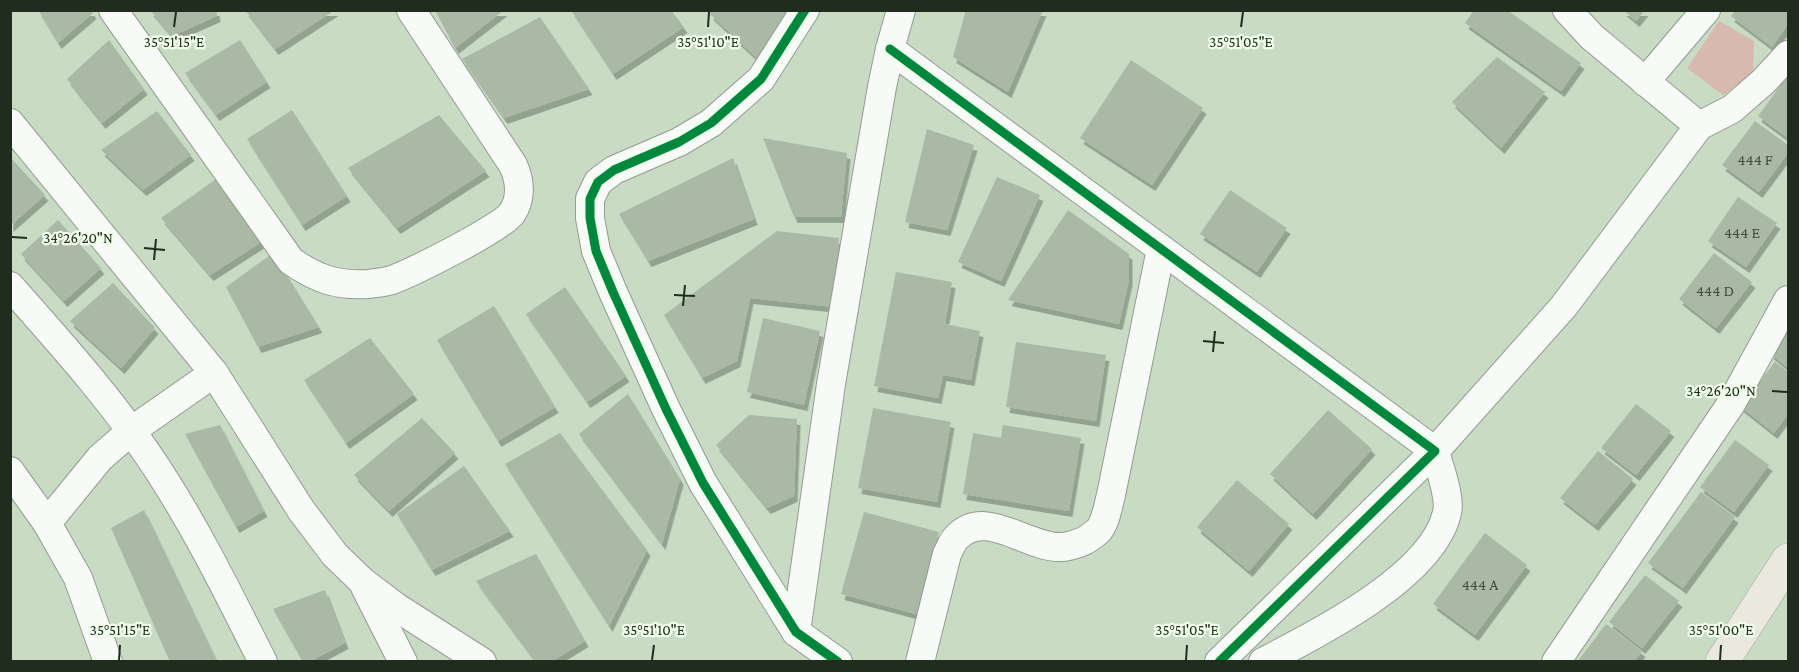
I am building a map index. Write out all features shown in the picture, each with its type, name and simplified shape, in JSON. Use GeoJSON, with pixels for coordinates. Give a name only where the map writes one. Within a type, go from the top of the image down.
{"type":"FeatureCollection","features":[{"type":"Feature","properties":{"kind":"main road"},"geometry":{"type":"LineString","coordinates":[[1722,662],[1788,560]]}},
{"type":"Feature","properties":{"kind":"street"},"geometry":{"type":"LineString","coordinates":[[113,10],[291,261],[312,276],[328,281],[368,284],[390,280],[485,233],[510,216],[518,197],[519,186],[513,165],[411,10]]}},
{"type":"Feature","properties":{"kind":"street"},"geometry":{"type":"LineString","coordinates":[[805,10],[761,79],[711,123],[679,141],[614,170],[598,182],[590,199],[590,208],[596,251],[666,409],[703,483],[796,632],[838,662]]}},
{"type":"Feature","properties":{"kind":"street"},"geometry":{"type":"LineString","coordinates":[[796,632],[831,384],[890,49],[901,10]]}},
{"type":"Feature","properties":{"kind":"street"},"geometry":{"type":"LineString","coordinates":[[1567,10],[1592,37],[1699,126]]}},
{"type":"Feature","properties":{"kind":"street"},"geometry":{"type":"LineString","coordinates":[[1645,82],[1706,10]]}},
{"type":"Feature","properties":{"kind":"street"},"geometry":{"type":"LineString","coordinates":[[890,49],[1435,451],[1448,512],[1440,532],[1426,551],[1397,581],[1367,604],[1263,662]]}},
{"type":"Feature","properties":{"kind":"street"},"geometry":{"type":"LineString","coordinates":[[1218,662],[1435,451],[1563,306],[1699,126],[1732,108],[1764,81],[1788,55]]}},
{"type":"Feature","properties":{"kind":"street"},"geometry":{"type":"LineString","coordinates":[[10,123],[214,373],[301,510],[335,555],[363,582],[396,607],[482,662]]}},
{"type":"Feature","properties":{"kind":"street"},"geometry":{"type":"LineString","coordinates":[[920,662],[947,554],[955,538],[967,529],[983,526],[997,528],[1048,546],[1060,547],[1075,545],[1098,531],[1104,520],[1111,495],[1161,249]]}},
{"type":"Feature","properties":{"kind":"street"},"geometry":{"type":"LineString","coordinates":[[10,286],[64,347],[131,431],[162,476],[203,545],[263,662]]}},
{"type":"Feature","properties":{"kind":"street"},"geometry":{"type":"LineString","coordinates":[[1556,662],[1731,404],[1788,300]]}},
{"type":"Feature","properties":{"kind":"street"},"geometry":{"type":"LineString","coordinates":[[47,523],[99,458],[131,431],[214,373]]}},
{"type":"Feature","properties":{"kind":"street"},"geometry":{"type":"LineString","coordinates":[[10,471],[47,523],[78,578],[108,662]]}},
{"type":"Feature","properties":{"kind":"street"},"geometry":{"type":"LineString","coordinates":[[363,582],[403,662]]}},
{"type":"Feature","properties":{"kind":"shaded area"},"geometry":{"type":"Polygon","coordinates":[[[1719,21],[1754,41],[1753,73],[1723,95],[1687,68],[1719,21]]]}},
{"type":"Feature","properties":{"kind":"building"},"geometry":{"type":"Polygon","coordinates":[[[38,10],[91,10],[93,13],[58,43],[38,10]]]}},
{"type":"Feature","properties":{"kind":"building"},"geometry":{"type":"Polygon","coordinates":[[[150,10],[216,10],[217,16],[172,36],[150,10]]]}},
{"type":"Feature","properties":{"kind":"building"},"geometry":{"type":"Polygon","coordinates":[[[245,10],[335,10],[275,49],[245,10]]]}},
{"type":"Feature","properties":{"kind":"building"},"geometry":{"type":"Polygon","coordinates":[[[435,10],[504,10],[455,48],[435,10]]]}},
{"type":"Feature","properties":{"kind":"building"},"geometry":{"type":"Polygon","coordinates":[[[571,10],[671,10],[684,27],[613,74],[571,10]]]}},
{"type":"Feature","properties":{"kind":"building"},"geometry":{"type":"Polygon","coordinates":[[[712,10],[784,10],[788,14],[762,63],[710,14],[712,10]]]}},
{"type":"Feature","properties":{"kind":"building"},"geometry":{"type":"Polygon","coordinates":[[[966,10],[1043,10],[1008,92],[953,57],[966,10]]]}},
{"type":"Feature","properties":{"kind":"building"},"geometry":{"type":"Polygon","coordinates":[[[1474,10],[1507,10],[1581,63],[1561,91],[1465,23],[1474,10]]]}},
{"type":"Feature","properties":{"kind":"building"},"geometry":{"type":"Polygon","coordinates":[[[1623,10],[1645,10],[1636,21],[1623,10]]]}},
{"type":"Feature","properties":{"kind":"building"},"geometry":{"type":"Polygon","coordinates":[[[1736,10],[1788,10],[1788,24],[1772,47],[1731,16],[1736,10]]]}},
{"type":"Feature","properties":{"kind":"building"},"geometry":{"type":"Polygon","coordinates":[[[540,17],[589,89],[504,118],[462,59],[540,17]]]}},
{"type":"Feature","properties":{"kind":"building"},"geometry":{"type":"Polygon","coordinates":[[[109,40],[144,89],[102,123],[67,79],[109,40]]]}},
{"type":"Feature","properties":{"kind":"building"},"geometry":{"type":"Polygon","coordinates":[[[240,40],[267,82],[216,115],[185,73],[240,40]]]}},
{"type":"Feature","properties":{"kind":"building"},"geometry":{"type":"Polygon","coordinates":[[[1497,57],[1545,92],[1501,148],[1452,102],[1497,57]]]}},
{"type":"Feature","properties":{"kind":"building"},"geometry":{"type":"Polygon","coordinates":[[[1131,60],[1203,108],[1152,185],[1080,138],[1131,60]]]}},
{"type":"Feature","properties":{"kind":"building"},"geometry":{"type":"Polygon","coordinates":[[[1788,75],[1788,138],[1758,116],[1788,75]]]}},
{"type":"Feature","properties":{"kind":"building"},"geometry":{"type":"Polygon","coordinates":[[[292,110],[347,196],[302,225],[247,139],[292,110]]]}},
{"type":"Feature","properties":{"kind":"building"},"geometry":{"type":"Polygon","coordinates":[[[157,111],[191,155],[143,190],[101,150],[157,111]]]}},
{"type":"Feature","properties":{"kind":"building"},"geometry":{"type":"Polygon","coordinates":[[[439,115],[486,171],[397,228],[348,168],[439,115]]]}},
{"type":"Feature","properties":{"kind":"building"},"geometry":{"type":"Polygon","coordinates":[[[1755,121],[1788,145],[1788,153],[1759,192],[1722,165],[1755,121]]]}},
{"type":"Feature","properties":{"kind":"building"},"geometry":{"type":"Polygon","coordinates":[[[927,129],[974,145],[947,230],[905,222],[927,129]]]}},
{"type":"Feature","properties":{"kind":"building"},"geometry":{"type":"Polygon","coordinates":[[[763,138],[847,153],[841,217],[794,217],[763,138]]]}},
{"type":"Feature","properties":{"kind":"building"},"geometry":{"type":"Polygon","coordinates":[[[10,157],[45,195],[10,226],[10,157]]]}},
{"type":"Feature","properties":{"kind":"building"},"geometry":{"type":"Polygon","coordinates":[[[733,158],[754,219],[648,261],[619,214],[733,158]]]}},
{"type":"Feature","properties":{"kind":"building"},"geometry":{"type":"Polygon","coordinates":[[[219,177],[263,241],[210,275],[161,218],[219,177]]]}},
{"type":"Feature","properties":{"kind":"building"},"geometry":{"type":"Polygon","coordinates":[[[997,177],[1040,195],[1001,281],[958,262],[997,177]]]}},
{"type":"Feature","properties":{"kind":"building"},"geometry":{"type":"Polygon","coordinates":[[[1230,190],[1287,228],[1257,272],[1200,234],[1230,190]]]}},
{"type":"Feature","properties":{"kind":"building"},"geometry":{"type":"Polygon","coordinates":[[[1738,197],[1777,223],[1746,267],[1708,241],[1738,197]]]}},
{"type":"Feature","properties":{"kind":"building"},"geometry":{"type":"Polygon","coordinates":[[[1068,210],[1129,254],[1129,280],[1119,324],[1008,300],[1068,210]]]}},
{"type":"Feature","properties":{"kind":"building"},"geometry":{"type":"Polygon","coordinates":[[[58,220],[101,268],[64,301],[21,254],[58,220]]]}},
{"type":"Feature","properties":{"kind":"building"},"geometry":{"type":"Polygon","coordinates":[[[777,231],[839,238],[834,307],[750,298],[737,361],[702,378],[664,315],[777,231]]]}},
{"type":"Feature","properties":{"kind":"building"},"geometry":{"type":"Polygon","coordinates":[[[273,253],[319,327],[258,347],[226,287],[273,253]]]}},
{"type":"Feature","properties":{"kind":"building"},"geometry":{"type":"Polygon","coordinates":[[[1714,253],[1752,282],[1716,328],[1679,299],[1714,253]]]}},
{"type":"Feature","properties":{"kind":"building"},"geometry":{"type":"Polygon","coordinates":[[[896,272],[952,282],[945,324],[980,331],[971,380],[943,375],[938,398],[874,386],[896,272]]]}},
{"type":"Feature","properties":{"kind":"building"},"geometry":{"type":"Polygon","coordinates":[[[113,283],[155,328],[121,368],[70,321],[113,283]]]}},
{"type":"Feature","properties":{"kind":"building"},"geometry":{"type":"Polygon","coordinates":[[[565,287],[626,376],[587,402],[526,314],[565,287]]]}},
{"type":"Feature","properties":{"kind":"building"},"geometry":{"type":"Polygon","coordinates":[[[494,306],[555,407],[498,441],[437,340],[494,306]]]}},
{"type":"Feature","properties":{"kind":"building"},"geometry":{"type":"Polygon","coordinates":[[[763,318],[820,331],[804,405],[747,392],[763,318]]]}},
{"type":"Feature","properties":{"kind":"building"},"geometry":{"type":"Polygon","coordinates":[[[1788,330],[1788,368],[1770,353],[1788,330]]]}},
{"type":"Feature","properties":{"kind":"building"},"geometry":{"type":"Polygon","coordinates":[[[370,338],[414,394],[346,443],[304,380],[370,338]]]}},
{"type":"Feature","properties":{"kind":"building"},"geometry":{"type":"Polygon","coordinates":[[[1016,342],[1106,355],[1096,421],[1006,407],[1016,342]]]}},
{"type":"Feature","properties":{"kind":"building"},"geometry":{"type":"Polygon","coordinates":[[[1775,362],[1788,372],[1788,414],[1774,433],[1740,406],[1775,362]]]}},
{"type":"Feature","properties":{"kind":"building"},"geometry":{"type":"Polygon","coordinates":[[[628,394],[680,479],[662,544],[579,434],[628,394]]]}},
{"type":"Feature","properties":{"kind":"building"},"geometry":{"type":"Polygon","coordinates":[[[1636,404],[1671,431],[1636,475],[1601,448],[1636,404]]]}},
{"type":"Feature","properties":{"kind":"building"},"geometry":{"type":"Polygon","coordinates":[[[873,408],[951,422],[937,502],[858,488],[873,408]]]}},
{"type":"Feature","properties":{"kind":"building"},"geometry":{"type":"Polygon","coordinates":[[[1328,410],[1372,449],[1313,514],[1270,474],[1328,410]]]}},
{"type":"Feature","properties":{"kind":"building"},"geometry":{"type":"Polygon","coordinates":[[[749,415],[797,419],[794,496],[767,508],[716,445],[749,415]]]}},
{"type":"Feature","properties":{"kind":"building"},"geometry":{"type":"Polygon","coordinates":[[[422,418],[455,453],[389,511],[354,475],[422,418]]]}},
{"type":"Feature","properties":{"kind":"building"},"geometry":{"type":"Polygon","coordinates":[[[220,425],[264,511],[236,527],[185,434],[220,425]]]}},
{"type":"Feature","properties":{"kind":"building"},"geometry":{"type":"Polygon","coordinates":[[[1003,425],[1081,438],[1069,511],[963,494],[973,433],[1001,438],[1003,425]]]}},
{"type":"Feature","properties":{"kind":"building"},"geometry":{"type":"Polygon","coordinates":[[[560,433],[647,550],[609,626],[505,464],[560,433]]]}},
{"type":"Feature","properties":{"kind":"building"},"geometry":{"type":"Polygon","coordinates":[[[1735,440],[1769,465],[1734,512],[1700,487],[1735,440]]]}},
{"type":"Feature","properties":{"kind":"building"},"geometry":{"type":"Polygon","coordinates":[[[1598,451],[1633,479],[1595,525],[1560,498],[1598,451]]]}},
{"type":"Feature","properties":{"kind":"building"},"geometry":{"type":"Polygon","coordinates":[[[464,466],[510,531],[432,570],[397,514],[464,466]]]}},
{"type":"Feature","properties":{"kind":"building"},"geometry":{"type":"Polygon","coordinates":[[[1237,480],[1289,524],[1249,571],[1197,527],[1237,480]]]}},
{"type":"Feature","properties":{"kind":"building"},"geometry":{"type":"Polygon","coordinates":[[[1701,492],[1735,517],[1683,588],[1648,563],[1701,492]]]}},
{"type":"Feature","properties":{"kind":"building"},"geometry":{"type":"Polygon","coordinates":[[[144,510],[217,662],[170,662],[111,528],[144,510]]]}},
{"type":"Feature","properties":{"kind":"building"},"geometry":{"type":"Polygon","coordinates":[[[864,512],[939,532],[916,614],[841,594],[864,512]]]}},
{"type":"Feature","properties":{"kind":"building"},"geometry":{"type":"Polygon","coordinates":[[[1485,533],[1527,565],[1475,635],[1433,604],[1485,533]]]}},
{"type":"Feature","properties":{"kind":"building"},"geometry":{"type":"Polygon","coordinates":[[[536,554],[585,641],[551,662],[536,662],[476,581],[536,554]]]}},
{"type":"Feature","properties":{"kind":"building"},"geometry":{"type":"Polygon","coordinates":[[[1645,575],[1679,601],[1642,648],[1609,622],[1645,575]]]}},
{"type":"Feature","properties":{"kind":"building"},"geometry":{"type":"Polygon","coordinates":[[[325,590],[345,643],[309,662],[303,662],[273,609],[325,590]]]}},
{"type":"Feature","properties":{"kind":"building"},"geometry":{"type":"Polygon","coordinates":[[[1606,624],[1642,651],[1634,662],[1577,662],[1606,624]]]}},
{"type":"Feature","properties":{"kind":"cycle path"},"geometry":{"type":"LineString","coordinates":[[805,10],[761,79],[711,123],[679,142],[614,170],[598,182],[590,199],[590,218],[596,251],[613,292],[666,409],[703,483],[796,632],[838,662]]}},
{"type":"Feature","properties":{"kind":"cycle path"},"geometry":{"type":"LineString","coordinates":[[890,49],[1435,451],[1219,662]]}}]}
